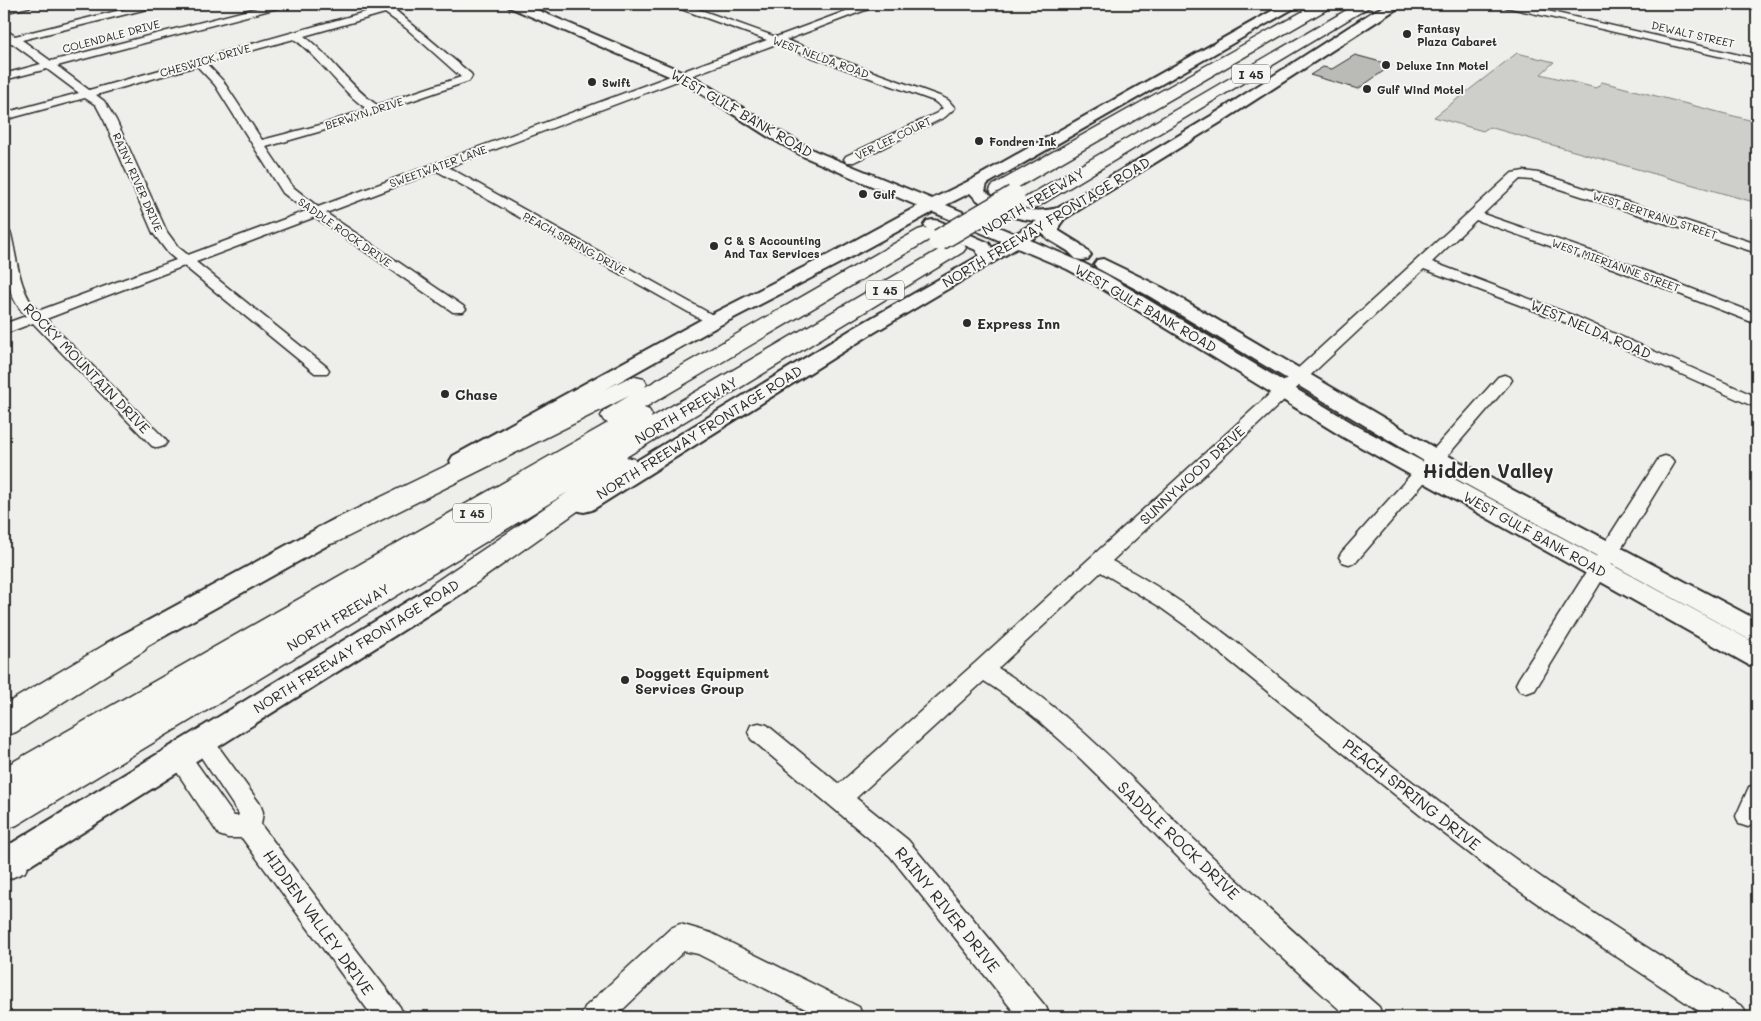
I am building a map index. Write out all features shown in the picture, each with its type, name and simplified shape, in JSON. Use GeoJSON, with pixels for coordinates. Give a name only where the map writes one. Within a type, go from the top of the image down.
{"type":"FeatureCollection","features":[{"type":"Feature","properties":{"kind":"highway","name":"NORTH FREEWAY"},"geometry":{"type":"LineString","coordinates":[[4,785],[940,241],[1326,4]]}},
{"type":"Feature","properties":{"kind":"highway","name":"NORTH FREEWAY"},"geometry":{"type":"LineString","coordinates":[[4,764],[749,338],[940,241],[1345,4]]}},
{"type":"Feature","properties":{"kind":"highway","name":"NORTH FREEWAY"},"geometry":{"type":"LineString","coordinates":[[1014,196],[1134,140],[1236,83],[1367,4]]}},
{"type":"Feature","properties":{"kind":"highway"},"geometry":{"type":"LineString","coordinates":[[1134,140],[1197,113],[1324,49]]}},
{"type":"Feature","properties":{"kind":"highway","name":"NORTH FREEWAY"},"geometry":{"type":"LineString","coordinates":[[4,814],[814,333],[940,241]]}},
{"type":"Feature","properties":{"kind":"highway"},"geometry":{"type":"LineString","coordinates":[[441,593],[814,333]]}},
{"type":"Feature","properties":{"kind":"highway"},"geometry":{"type":"LineString","coordinates":[[326,535],[543,428],[708,350],[749,338]]}},
{"type":"Feature","properties":{"kind":"highway"},"geometry":{"type":"LineString","coordinates":[[4,722],[134,642]]}},
{"type":"Feature","properties":{"kind":"main road","name":"WEST GULF BANK ROAD"},"geometry":{"type":"LineString","coordinates":[[513,4],[749,102],[804,138],[908,187],[931,206],[1021,237],[1082,255],[1112,268],[1156,292],[1291,384],[1351,432],[1431,466],[1604,561],[1757,657]]}},
{"type":"Feature","properties":{"kind":"main road","name":"WEST GULF BANK ROAD"},"geometry":{"type":"LineString","coordinates":[[536,4],[685,74],[794,146],[908,187],[948,198],[1291,384]]}},
{"type":"Feature","properties":{"kind":"main road"},"geometry":{"type":"LineString","coordinates":[[4,712],[713,321],[832,260],[903,220],[979,182],[1292,4]]}},
{"type":"Feature","properties":{"kind":"main road","name":"NORTH FREEWAY FRONTAGE ROAD"},"geometry":{"type":"LineString","coordinates":[[7,863],[852,337],[1216,119],[1378,14],[1398,4]]}},
{"type":"Feature","properties":{"kind":"main road"},"geometry":{"type":"LineString","coordinates":[[908,187],[938,187],[979,182]]}},
{"type":"Feature","properties":{"kind":"main road"},"geometry":{"type":"LineString","coordinates":[[979,182],[977,192],[1009,209],[1039,217],[1060,214]]}},
{"type":"Feature","properties":{"kind":"main road"},"geometry":{"type":"LineString","coordinates":[[1060,214],[1050,225],[1050,232],[1056,238],[1074,246],[1082,255]]}},
{"type":"Feature","properties":{"kind":"main road"},"geometry":{"type":"LineString","coordinates":[[903,220],[924,221],[983,247],[988,257]]}},
{"type":"Feature","properties":{"kind":"main road"},"geometry":{"type":"LineString","coordinates":[[1138,302],[1156,292]]}},
{"type":"Feature","properties":{"kind":"main road","name":"WEST GULF BANK ROAD"},"geometry":{"type":"LineString","coordinates":[[1604,561],[1757,632]]}},
{"type":"Feature","properties":{"kind":"street"},"geometry":{"type":"LineString","coordinates":[[4,10],[29,4]]}},
{"type":"Feature","properties":{"kind":"street"},"geometry":{"type":"LineString","coordinates":[[7,38],[156,4]]}},
{"type":"Feature","properties":{"kind":"street","name":"COLENDALE DRIVE"},"geometry":{"type":"LineString","coordinates":[[4,77],[282,4]]}},
{"type":"Feature","properties":{"kind":"street","name":"CHESWICK DRIVE"},"geometry":{"type":"LineString","coordinates":[[4,117],[406,4]]}},
{"type":"Feature","properties":{"kind":"street","name":"WEST NELDA ROAD"},"geometry":{"type":"LineString","coordinates":[[676,4],[938,99],[949,108],[937,117]]}},
{"type":"Feature","properties":{"kind":"street","name":"SWEETWATER LANE"},"geometry":{"type":"LineString","coordinates":[[4,329],[873,4]]}},
{"type":"Feature","properties":{"kind":"street","name":"DEWALT STREET"},"geometry":{"type":"LineString","coordinates":[[1506,4],[1757,62]]}},
{"type":"Feature","properties":{"kind":"street"},"geometry":{"type":"LineString","coordinates":[[836,7],[852,12]]}},
{"type":"Feature","properties":{"kind":"street"},"geometry":{"type":"LineString","coordinates":[[386,9],[402,19],[467,76]]}},
{"type":"Feature","properties":{"kind":"street"},"geometry":{"type":"LineString","coordinates":[[296,35],[317,50],[360,99],[376,110]]}},
{"type":"Feature","properties":{"kind":"street","name":"RAINY RIVER DRIVE"},"geometry":{"type":"LineString","coordinates":[[7,38],[50,65],[100,103],[106,111],[160,233],[169,246],[185,261],[321,370]]}},
{"type":"Feature","properties":{"kind":"street","name":"SADDLE ROCK DRIVE"},"geometry":{"type":"LineString","coordinates":[[198,62],[219,83],[288,190],[314,212],[458,309]]}},
{"type":"Feature","properties":{"kind":"street","name":"BERWYN DRIVE"},"geometry":{"type":"LineString","coordinates":[[259,145],[376,110],[458,82],[467,76]]}},
{"type":"Feature","properties":{"kind":"street","name":"VER LEE COURT"},"geometry":{"type":"LineString","coordinates":[[850,159],[937,117]]}},
{"type":"Feature","properties":{"kind":"street","name":"PEACH SPRING DRIVE"},"geometry":{"type":"LineString","coordinates":[[437,166],[713,321]]}},
{"type":"Feature","properties":{"kind":"street","name":"SUNNYWOOD DRIVE"},"geometry":{"type":"LineString","coordinates":[[840,798],[983,669],[1516,176],[1534,176],[1552,182]]}},
{"type":"Feature","properties":{"kind":"street","name":"WEST BERTRAND STREET"},"geometry":{"type":"LineString","coordinates":[[1552,182],[1757,249]]}},
{"type":"Feature","properties":{"kind":"street","name":"WEST MIERIANNE STREET"},"geometry":{"type":"LineString","coordinates":[[1474,215],[1620,266],[1757,319]]}},
{"type":"Feature","properties":{"kind":"street","name":"ROCKY MOUNTAIN DRIVE"},"geometry":{"type":"LineString","coordinates":[[4,234],[20,298],[35,317],[158,442]]}},
{"type":"Feature","properties":{"kind":"street","name":"WEST NELDA ROAD"},"geometry":{"type":"LineString","coordinates":[[1422,263],[1572,320],[1757,402]]}},
{"type":"Feature","properties":{"kind":"street"},"geometry":{"type":"LineString","coordinates":[[1349,557],[1431,466],[1504,380]]}},
{"type":"Feature","properties":{"kind":"street"},"geometry":{"type":"LineString","coordinates":[[1527,684],[1665,462]]}},
{"type":"Feature","properties":{"kind":"street","name":"PEACH SPRING DRIVE"},"geometry":{"type":"LineString","coordinates":[[1098,562],[1189,616],[1251,665],[1314,719],[1514,872],[1660,973],[1733,1017]]}},
{"type":"Feature","properties":{"kind":"street","name":"SADDLE ROCK DRIVE"},"geometry":{"type":"LineString","coordinates":[[983,669],[999,679],[1062,728],[1255,914],[1369,1017]]}},
{"type":"Feature","properties":{"kind":"street","name":"RAINY RIVER DRIVE"},"geometry":{"type":"LineString","coordinates":[[759,732],[899,848],[1036,1017]]}},
{"type":"Feature","properties":{"kind":"street","name":"HIDDEN VALLEY DRIVE"},"geometry":{"type":"LineString","coordinates":[[191,750],[228,827],[248,827],[390,1017]]}},
{"type":"Feature","properties":{"kind":"street"},"geometry":{"type":"LineString","coordinates":[[595,1017],[680,937],[702,942],[849,1017]]}},
{"type":"Feature","properties":{"kind":"shaded area"},"geometry":{"type":"Polygon","coordinates":[[[1517,53],[1554,62],[1541,74],[1596,88],[1602,82],[1757,122],[1757,203],[1489,127],[1483,131],[1434,117],[1517,53]]]}},
{"type":"Feature","properties":{"kind":"building"},"geometry":{"type":"Polygon","coordinates":[[[1355,55],[1392,65],[1358,89],[1310,75],[1323,67],[1332,69],[1355,55]]]}},
{"type":"Feature","properties":{"kind":"place","name":"Fantasy Plaza Cabaret"},"geometry":{"type":"Point","coordinates":[1407,34]}},
{"type":"Feature","properties":{"kind":"place","name":"Deluxe Inn Motel"},"geometry":{"type":"Point","coordinates":[1386,65]}},
{"type":"Feature","properties":{"kind":"place","name":"Swift"},"geometry":{"type":"Point","coordinates":[592,82]}},
{"type":"Feature","properties":{"kind":"place","name":"Gulf Wind Motel"},"geometry":{"type":"Point","coordinates":[1367,89]}},
{"type":"Feature","properties":{"kind":"place","name":"Fondren Ink"},"geometry":{"type":"Point","coordinates":[979,141]}},
{"type":"Feature","properties":{"kind":"place","name":"Gulf"},"geometry":{"type":"Point","coordinates":[863,194]}},
{"type":"Feature","properties":{"kind":"place","name":"C & S Accounting And Tax Services"},"geometry":{"type":"Point","coordinates":[714,246]}},
{"type":"Feature","properties":{"kind":"place","name":"Express Inn"},"geometry":{"type":"Point","coordinates":[967,323]}},
{"type":"Feature","properties":{"kind":"place","name":"Chase"},"geometry":{"type":"Point","coordinates":[445,394]}},
{"type":"Feature","properties":{"kind":"place","name":"Doggett Equipment Services Group"},"geometry":{"type":"Point","coordinates":[625,680]}},
{"type":"Feature","properties":{"kind":"district","name":"Hidden Valley"},"geometry":{"type":"Point","coordinates":[1488,470]}}]}
